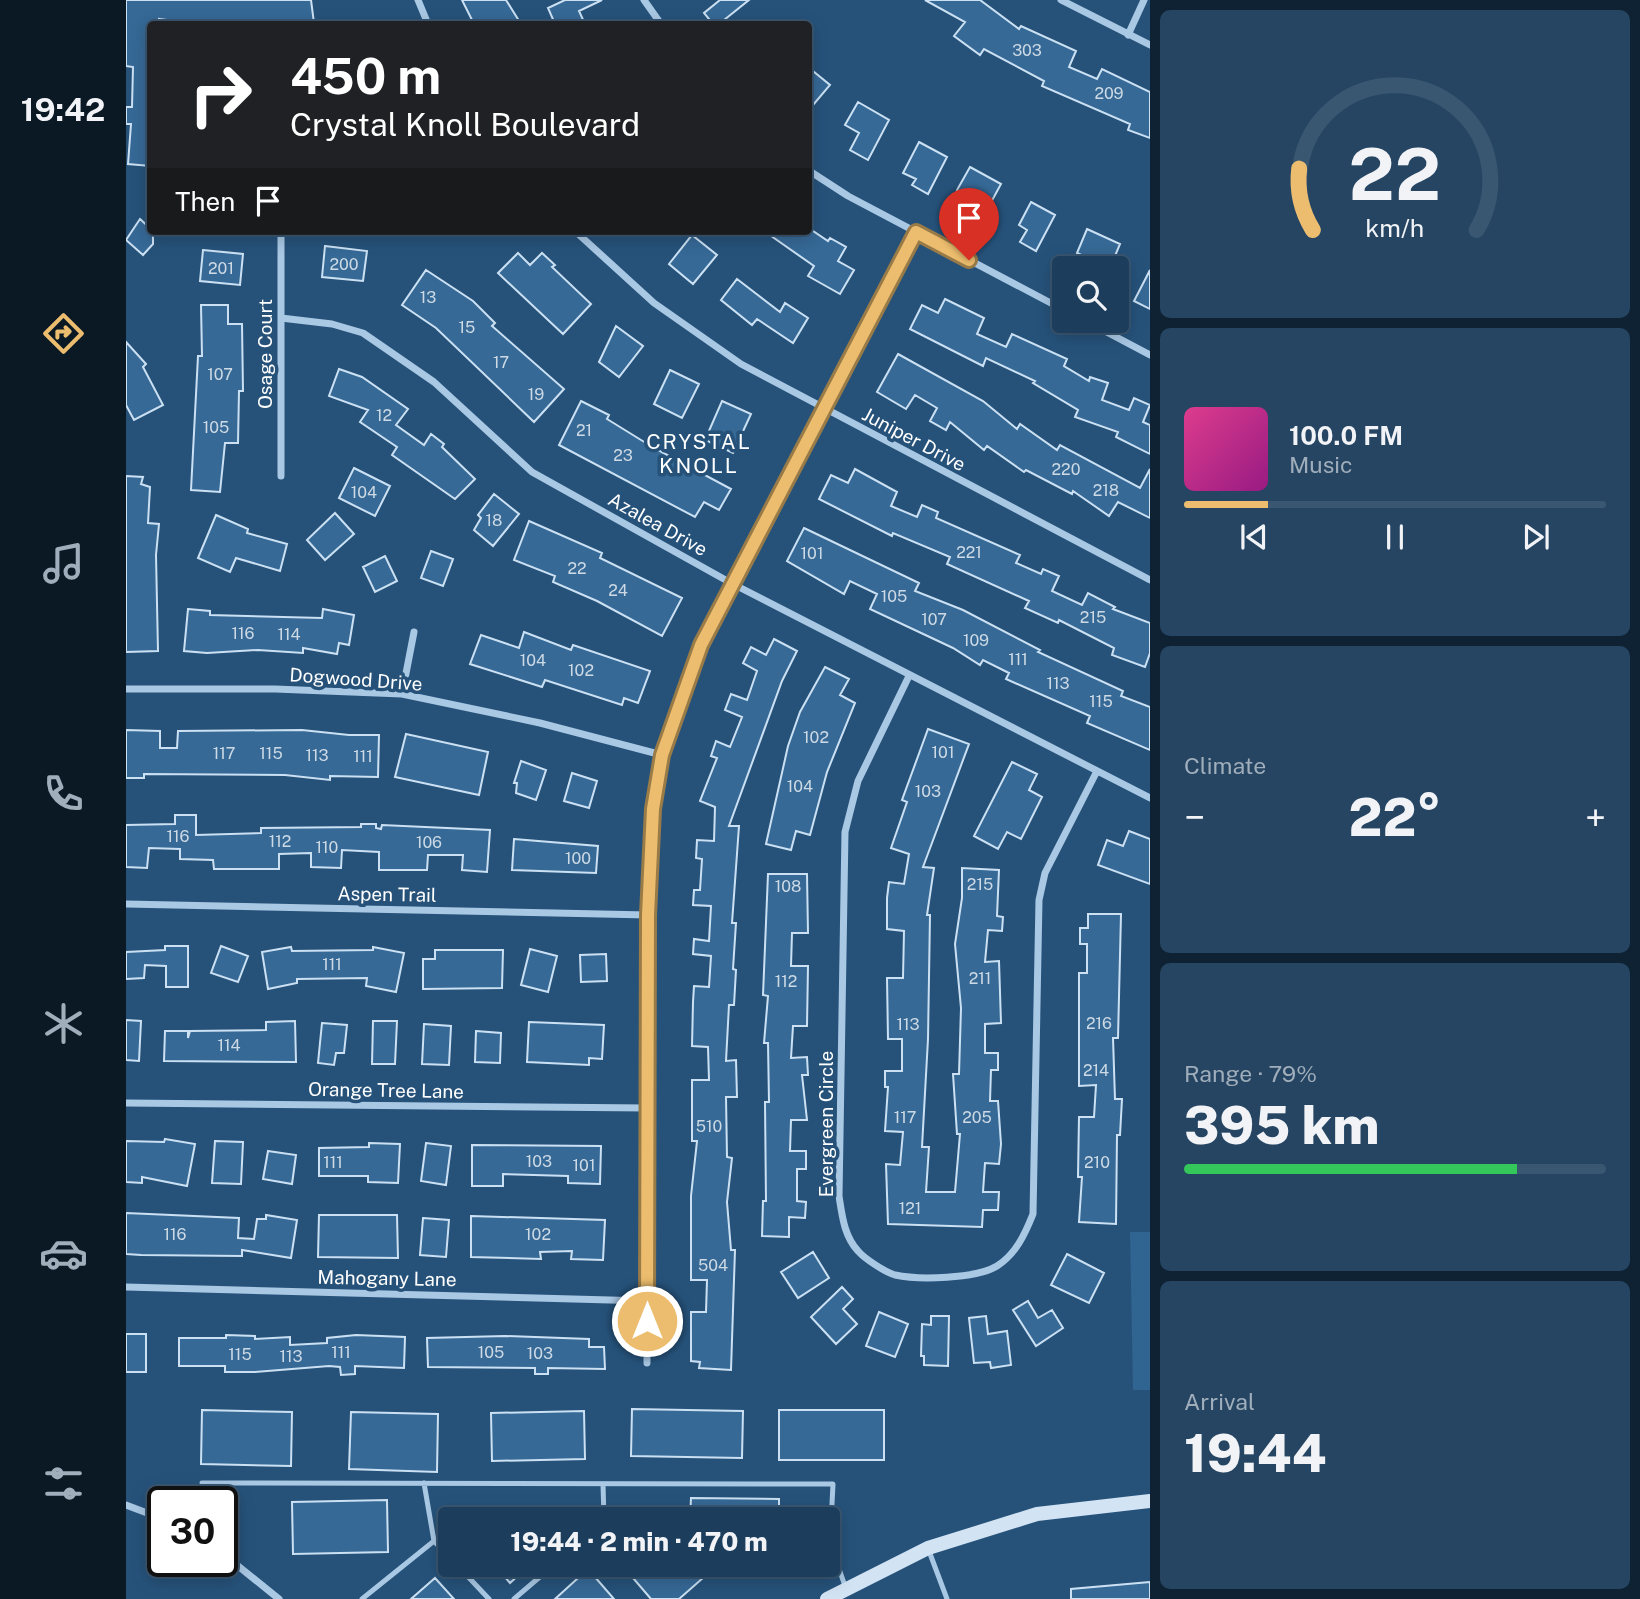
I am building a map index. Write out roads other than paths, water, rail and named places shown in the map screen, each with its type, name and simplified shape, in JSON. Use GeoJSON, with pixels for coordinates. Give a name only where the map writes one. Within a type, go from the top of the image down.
{"type":"FeatureCollection","features":[{"type":"Feature","properties":{"kind":"main road"},"geometry":{"type":"LineString","coordinates":[[827,1599],[928,1548],[1037,1514],[1150,1501]]}},
{"type":"Feature","properties":{"kind":"street"},"geometry":{"type":"LineString","coordinates":[[418,0],[427,21]]}},
{"type":"Feature","properties":{"kind":"street"},"geometry":{"type":"LineString","coordinates":[[644,0],[660,21]]}},
{"type":"Feature","properties":{"kind":"street"},"geometry":{"type":"LineString","coordinates":[[1061,0],[1150,45]]}},
{"type":"Feature","properties":{"kind":"street"},"geometry":{"type":"LineString","coordinates":[[1128,34],[1144,0]]}},
{"type":"Feature","properties":{"kind":"street"},"geometry":{"type":"LineString","coordinates":[[812,172],[916,232],[1052,304]]}},
{"type":"Feature","properties":{"kind":"street"},"geometry":{"type":"LineString","coordinates":[[647,1363],[648,915],[653,809],[662,755],[701,645],[731,583],[916,232]]}},
{"type":"Feature","properties":{"kind":"street","name":"Osage Court"},"geometry":{"type":"LineString","coordinates":[[281,235],[281,476]]}},
{"type":"Feature","properties":{"kind":"street","name":"Juniper Drive"},"geometry":{"type":"LineString","coordinates":[[579,235],[654,303],[741,365],[1150,580]]}},
{"type":"Feature","properties":{"kind":"street","name":"Azalea Drive"},"geometry":{"type":"LineString","coordinates":[[281,318],[332,324],[363,333],[433,382],[533,472],[731,583],[1096,773],[1150,798]]}},
{"type":"Feature","properties":{"kind":"street"},"geometry":{"type":"LineString","coordinates":[[1109,333],[1150,355]]}},
{"type":"Feature","properties":{"kind":"street"},"geometry":{"type":"LineString","coordinates":[[402,694],[414,632]]}},
{"type":"Feature","properties":{"kind":"street","name":"Evergreen Circle"},"geometry":{"type":"LineString","coordinates":[[909,676],[858,781],[845,832],[839,1196],[844,1228],[858,1252],[892,1274],[925,1277],[976,1274],[996,1267],[1024,1237],[1033,1214],[1039,900],[1045,873],[1096,773]]}},
{"type":"Feature","properties":{"kind":"street","name":"Dogwood Drive"},"geometry":{"type":"LineString","coordinates":[[126,689],[275,689],[402,694],[540,723],[662,755]]}},
{"type":"Feature","properties":{"kind":"street","name":"Aspen Trail"},"geometry":{"type":"LineString","coordinates":[[126,904],[648,915]]}},
{"type":"Feature","properties":{"kind":"street","name":"Orange Tree Lane"},"geometry":{"type":"LineString","coordinates":[[126,1103],[646,1108]]}},
{"type":"Feature","properties":{"kind":"street","name":"Mahogany Lane"},"geometry":{"type":"LineString","coordinates":[[126,1287],[647,1301]]}},
{"type":"Feature","properties":{"kind":"street"},"geometry":{"type":"LineString","coordinates":[[126,1505],[147,1513]]}},
{"type":"Feature","properties":{"kind":"street"},"geometry":{"type":"LineString","coordinates":[[238,1566],[279,1599]]}},
{"type":"Feature","properties":{"kind":"lane"},"geometry":{"type":"LineString","coordinates":[[202,1483],[833,1484],[830,1543],[846,1589]]}},
{"type":"Feature","properties":{"kind":"lane"},"geometry":{"type":"LineString","coordinates":[[424,1483],[434,1541],[438,1545]]}},
{"type":"Feature","properties":{"kind":"lane"},"geometry":{"type":"LineString","coordinates":[[603,1484],[604,1507]]}},
{"type":"Feature","properties":{"kind":"lane"},"geometry":{"type":"LineString","coordinates":[[362,1599],[434,1541]]}},
{"type":"Feature","properties":{"kind":"lane"},"geometry":{"type":"LineString","coordinates":[[928,1548],[947,1599]]}},
{"type":"Feature","properties":{"kind":"lane"},"geometry":{"type":"LineString","coordinates":[[468,1577],[489,1599]]}},
{"type":"Feature","properties":{"kind":"lane"},"geometry":{"type":"LineString","coordinates":[[514,1599],[540,1577]]}},
{"type":"Feature","properties":{"kind":"district","name":"CRYSTAL KNOLL"},"geometry":{"type":"Point","coordinates":[699,454]}}]}
